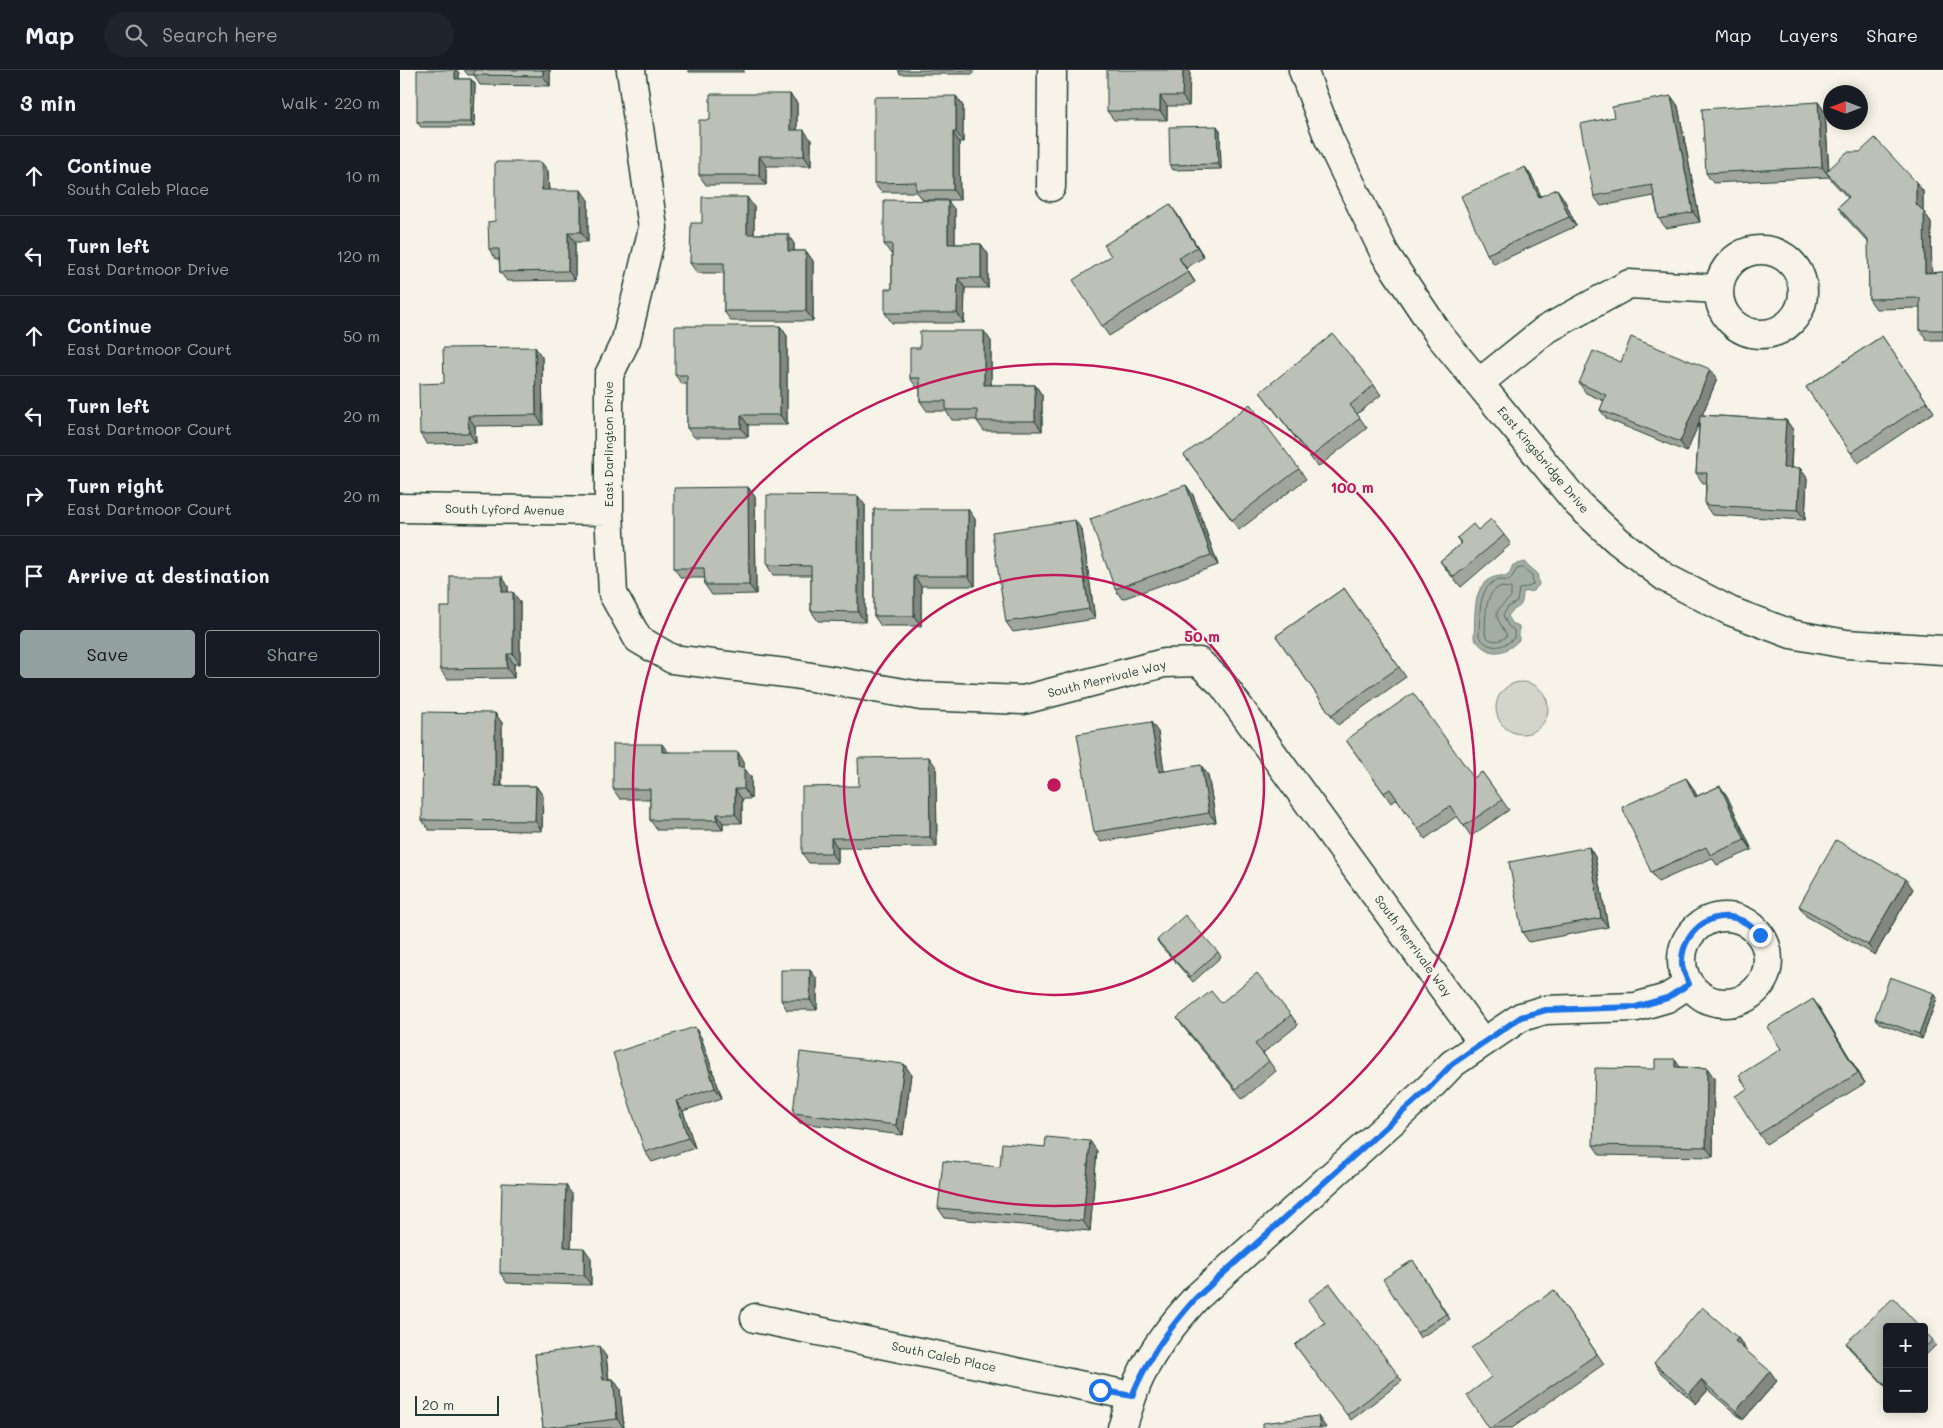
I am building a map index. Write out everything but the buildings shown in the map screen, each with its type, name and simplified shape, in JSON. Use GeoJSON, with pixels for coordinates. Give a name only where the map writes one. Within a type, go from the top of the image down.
{"type":"FeatureCollection","features":[{"type":"Feature","properties":{"kind":"street","name":"East Darlington Drive"},"geometry":{"type":"LineString","coordinates":[[631,70],[653,228],[626,340],[609,375],[609,511],[613,594],[638,639]]}},
{"type":"Feature","properties":{"kind":"street"},"geometry":{"type":"LineString","coordinates":[[1051,187],[1052,70]]}},
{"type":"Feature","properties":{"kind":"street","name":"East Kingsbridge Drive"},"geometry":{"type":"LineString","coordinates":[[1303,70],[1329,140],[1385,254],[1440,336],[1578,504],[1618,541],[1666,578],[1730,611],[1791,634],[1846,644],[1943,650]]}},
{"type":"Feature","properties":{"kind":"street"},"geometry":{"type":"LineString","coordinates":[[1479,383],[1544,330],[1629,284],[1718,289]]}},
{"type":"Feature","properties":{"kind":"street","name":"South Lyford Avenue"},"geometry":{"type":"LineString","coordinates":[[400,508],[609,511]]}},
{"type":"Feature","properties":{"kind":"street","name":"South Merrivale Way"},"geometry":{"type":"LineString","coordinates":[[638,639],[672,659],[794,674],[921,696],[1023,700],[1164,663],[1199,662],[1224,685],[1483,1043]]}},
{"type":"Feature","properties":{"kind":"street"},"geometry":{"type":"LineString","coordinates":[[1122,1428],[1140,1377],[1174,1322],[1196,1298],[1428,1089],[1452,1064],[1521,1017],[1546,1010],[1636,1007],[1667,998],[1689,984]]}},
{"type":"Feature","properties":{"kind":"street","name":"South Caleb Place"},"geometry":{"type":"LineString","coordinates":[[755,1318],[1132,1396]]}},
{"type":"Feature","properties":{"kind":"shaded area"},"geometry":{"type":"Polygon","coordinates":[[[1522,682],[1536,686],[1544,694],[1548,708],[1544,722],[1536,730],[1522,734],[1508,730],[1500,722],[1496,708],[1500,694],[1508,686],[1522,682]]]}},
{"type":"Feature","properties":{"kind":"water"},"geometry":{"type":"Polygon","coordinates":[[[1524,562],[1537,573],[1539,585],[1533,591],[1523,592],[1522,603],[1508,616],[1512,623],[1519,626],[1519,640],[1501,651],[1496,652],[1485,649],[1474,638],[1477,596],[1481,587],[1487,581],[1496,577],[1508,576],[1513,565],[1524,562]]]}},
{"type":"Feature","properties":{"kind":"route"},"geometry":{"type":"LineString","coordinates":[[1100,1390],[1132,1396],[1140,1377],[1156,1349],[1174,1322],[1196,1298],[1428,1089],[1452,1064],[1521,1017],[1546,1010],[1636,1007],[1667,998],[1689,984],[1683,968],[1683,952],[1689,936],[1701,924],[1716,918],[1733,917],[1748,923],[1760,935]]}}]}
